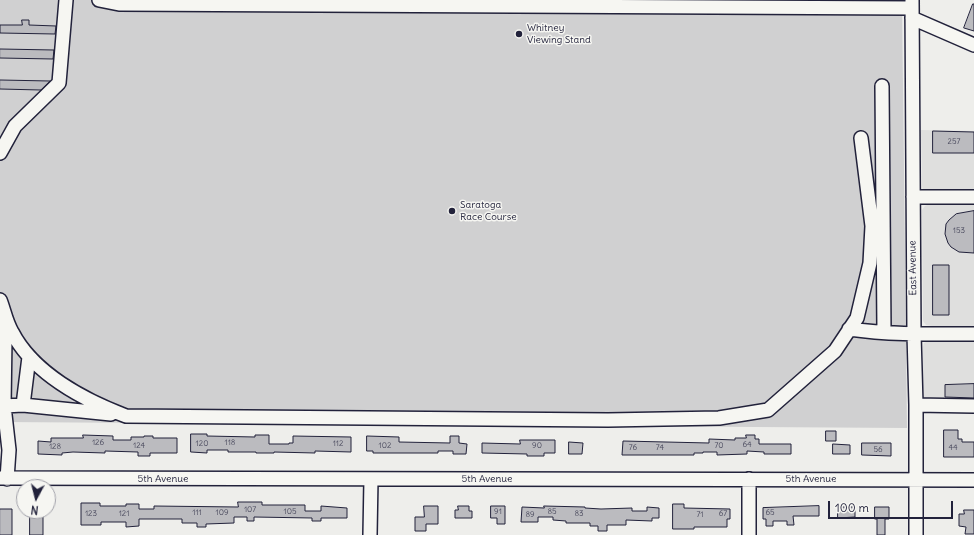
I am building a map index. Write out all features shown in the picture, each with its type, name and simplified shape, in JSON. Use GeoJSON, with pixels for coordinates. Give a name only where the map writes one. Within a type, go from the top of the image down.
{"type":"FeatureCollection","features":[{"type":"Feature","properties":{"kind":"street"},"geometry":{"type":"LineString","coordinates":[[0,153],[15,126],[59,83],[66,0]]}},
{"type":"Feature","properties":{"kind":"street"},"geometry":{"type":"LineString","coordinates":[[99,0],[119,4],[862,4],[912,9],[974,45]]}},
{"type":"Feature","properties":{"kind":"street","name":"East Avenue"},"geometry":{"type":"LineString","coordinates":[[912,9],[916,535]]}},
{"type":"Feature","properties":{"kind":"street"},"geometry":{"type":"LineString","coordinates":[[882,86],[884,332]]}},
{"type":"Feature","properties":{"kind":"street"},"geometry":{"type":"LineString","coordinates":[[2,406],[22,405],[126,416],[600,420],[719,418],[768,410],[835,351],[857,318],[870,263],[872,226],[861,138]]}},
{"type":"Feature","properties":{"kind":"street"},"geometry":{"type":"LineString","coordinates":[[913,197],[974,197]]}},
{"type":"Feature","properties":{"kind":"street"},"geometry":{"type":"LineString","coordinates":[[0,300],[11,332],[29,357],[40,367],[75,392],[109,410],[126,416]]}},
{"type":"Feature","properties":{"kind":"street"},"geometry":{"type":"LineString","coordinates":[[0,324],[5,338],[2,406],[9,450],[4,478]]}},
{"type":"Feature","properties":{"kind":"street"},"geometry":{"type":"LineString","coordinates":[[850,329],[914,334],[974,334]]}},
{"type":"Feature","properties":{"kind":"street"},"geometry":{"type":"LineString","coordinates":[[22,405],[29,357]]}},
{"type":"Feature","properties":{"kind":"street"},"geometry":{"type":"LineString","coordinates":[[916,405],[974,406]]}},
{"type":"Feature","properties":{"kind":"street","name":"5th Avenue"},"geometry":{"type":"LineString","coordinates":[[4,478],[974,480]]}},
{"type":"Feature","properties":{"kind":"street"},"geometry":{"type":"LineString","coordinates":[[370,535],[372,479]]}},
{"type":"Feature","properties":{"kind":"street"},"geometry":{"type":"LineString","coordinates":[[749,480],[749,535]]}},
{"type":"Feature","properties":{"kind":"shaded area","name":"Saratoga Race Course"},"geometry":{"type":"Polygon","coordinates":[[[0,0],[902,0],[907,428],[0,422],[0,0]]]}},
{"type":"Feature","properties":{"kind":"shaded area"},"geometry":{"type":"Polygon","coordinates":[[[921,130],[974,131],[974,192],[923,191],[921,130]]]}},
{"type":"Feature","properties":{"kind":"shaded area"},"geometry":{"type":"Polygon","coordinates":[[[931,203],[974,203],[974,326],[932,326],[926,325],[923,321],[922,210],[925,206],[931,203]]]}},
{"type":"Feature","properties":{"kind":"shaded area"},"geometry":{"type":"Polygon","coordinates":[[[928,341],[974,341],[974,404],[923,404],[923,347],[924,343],[928,341]]]}},
{"type":"Feature","properties":{"kind":"building"},"geometry":{"type":"Polygon","coordinates":[[[974,4],[974,31],[964,28],[974,4]]]}},
{"type":"Feature","properties":{"kind":"building"},"geometry":{"type":"Polygon","coordinates":[[[22,20],[29,20],[29,25],[56,26],[55,34],[0,33],[0,25],[22,25],[22,20]]]}},
{"type":"Feature","properties":{"kind":"building"},"geometry":{"type":"Polygon","coordinates":[[[0,49],[54,50],[53,59],[0,58],[0,49]]]}},
{"type":"Feature","properties":{"kind":"building"},"geometry":{"type":"Polygon","coordinates":[[[0,80],[50,81],[41,90],[0,89],[0,80]]]}},
{"type":"Feature","properties":{"kind":"building"},"geometry":{"type":"Polygon","coordinates":[[[933,131],[974,132],[974,153],[933,153],[933,131]]]}},
{"type":"Feature","properties":{"kind":"building"},"geometry":{"type":"Polygon","coordinates":[[[974,211],[974,253],[959,252],[948,243],[945,234],[946,224],[956,214],[974,211]]]}},
{"type":"Feature","properties":{"kind":"building"},"geometry":{"type":"Polygon","coordinates":[[[933,265],[949,265],[949,315],[933,315],[933,265]]]}},
{"type":"Feature","properties":{"kind":"building"},"geometry":{"type":"Polygon","coordinates":[[[974,384],[974,398],[945,397],[945,385],[974,384]]]}},
{"type":"Feature","properties":{"kind":"building"},"geometry":{"type":"Polygon","coordinates":[[[944,430],[958,430],[958,439],[962,439],[962,442],[974,442],[974,457],[944,457],[944,430]]]}},
{"type":"Feature","properties":{"kind":"building"},"geometry":{"type":"Polygon","coordinates":[[[826,431],[836,431],[836,441],[826,441],[826,431]]]}},
{"type":"Feature","properties":{"kind":"building"},"geometry":{"type":"Polygon","coordinates":[[[191,434],[207,434],[207,436],[255,437],[255,435],[269,435],[269,444],[293,443],[293,436],[351,437],[351,452],[315,451],[315,453],[256,453],[228,452],[228,450],[207,450],[207,453],[191,452],[191,434]]]}},
{"type":"Feature","properties":{"kind":"building"},"geometry":{"type":"Polygon","coordinates":[[[83,435],[113,436],[113,440],[131,440],[131,437],[144,436],[153,436],[153,438],[177,438],[177,453],[150,453],[150,456],[138,456],[138,452],[105,451],[105,453],[62,453],[62,455],[38,454],[38,441],[51,442],[51,438],[83,438],[83,435]]]}},
{"type":"Feature","properties":{"kind":"building"},"geometry":{"type":"Polygon","coordinates":[[[746,435],[755,435],[755,439],[759,439],[759,444],[791,444],[791,454],[764,454],[764,452],[747,451],[747,454],[717,455],[717,452],[703,452],[694,453],[694,455],[622,455],[623,441],[709,443],[709,439],[735,440],[735,438],[746,438],[746,435]]]}},
{"type":"Feature","properties":{"kind":"building"},"geometry":{"type":"Polygon","coordinates":[[[367,436],[399,437],[399,442],[450,443],[450,436],[459,436],[459,443],[467,444],[466,454],[453,454],[453,451],[438,451],[438,453],[373,453],[373,451],[367,451],[367,436]]]}},
{"type":"Feature","properties":{"kind":"building"},"geometry":{"type":"Polygon","coordinates":[[[520,440],[555,440],[555,453],[544,453],[544,456],[527,456],[527,454],[482,453],[482,443],[520,444],[520,440]]]}},
{"type":"Feature","properties":{"kind":"building"},"geometry":{"type":"Polygon","coordinates":[[[569,442],[583,443],[582,454],[569,454],[569,442]]]}},
{"type":"Feature","properties":{"kind":"building"},"geometry":{"type":"Polygon","coordinates":[[[862,443],[891,443],[891,456],[862,455],[862,443]]]}},
{"type":"Feature","properties":{"kind":"building"},"geometry":{"type":"Polygon","coordinates":[[[833,444],[850,445],[850,454],[833,454],[833,444]]]}},
{"type":"Feature","properties":{"kind":"building"},"geometry":{"type":"Polygon","coordinates":[[[238,502],[262,502],[262,505],[305,505],[305,511],[321,511],[321,506],[347,508],[347,518],[321,518],[321,521],[312,521],[312,518],[254,517],[254,521],[247,521],[247,517],[234,517],[234,523],[206,524],[206,527],[197,527],[197,523],[182,523],[182,519],[139,519],[139,526],[126,527],[126,522],[101,522],[101,525],[81,525],[81,503],[100,503],[100,506],[126,506],[126,504],[139,504],[139,509],[154,509],[154,506],[238,507],[238,502]]]}},
{"type":"Feature","properties":{"kind":"building"},"geometry":{"type":"Polygon","coordinates":[[[673,504],[684,504],[684,508],[730,509],[730,519],[727,519],[727,527],[694,527],[694,529],[673,529],[673,504]]]}},
{"type":"Feature","properties":{"kind":"building"},"geometry":{"type":"Polygon","coordinates":[[[424,506],[438,506],[438,524],[426,524],[426,531],[415,531],[415,517],[424,517],[424,506]]]}},
{"type":"Feature","properties":{"kind":"building"},"geometry":{"type":"Polygon","coordinates":[[[458,506],[469,506],[469,511],[472,511],[472,518],[455,518],[455,510],[458,510],[458,506]]]}},
{"type":"Feature","properties":{"kind":"building"},"geometry":{"type":"Polygon","coordinates":[[[491,506],[505,506],[505,524],[497,524],[497,518],[491,518],[491,506]]]}},
{"type":"Feature","properties":{"kind":"building"},"geometry":{"type":"Polygon","coordinates":[[[544,506],[601,509],[632,508],[632,511],[647,511],[647,507],[659,508],[659,518],[652,518],[652,521],[626,520],[626,525],[607,525],[607,531],[598,531],[598,526],[590,526],[590,523],[566,523],[566,521],[553,520],[553,517],[538,517],[538,522],[521,522],[522,507],[544,508],[544,506]]]}},
{"type":"Feature","properties":{"kind":"building"},"geometry":{"type":"Polygon","coordinates":[[[819,506],[819,516],[793,516],[794,525],[787,525],[787,521],[773,521],[773,526],[766,526],[766,519],[763,519],[763,508],[819,506]]]}},
{"type":"Feature","properties":{"kind":"building"},"geometry":{"type":"Polygon","coordinates":[[[838,507],[855,507],[855,517],[838,518],[838,507]]]}},
{"type":"Feature","properties":{"kind":"building"},"geometry":{"type":"Polygon","coordinates":[[[875,507],[889,507],[889,519],[885,519],[885,535],[877,535],[875,507]]]}},
{"type":"Feature","properties":{"kind":"building"},"geometry":{"type":"Polygon","coordinates":[[[0,509],[12,509],[12,535],[0,535],[0,509]]]}},
{"type":"Feature","properties":{"kind":"building"},"geometry":{"type":"Polygon","coordinates":[[[964,510],[974,510],[974,534],[965,534],[966,527],[959,526],[959,514],[964,514],[964,510]]]}},
{"type":"Feature","properties":{"kind":"building"},"geometry":{"type":"Polygon","coordinates":[[[30,519],[43,519],[43,535],[30,535],[30,519]]]}},
{"type":"Feature","properties":{"kind":"place","name":"Whitney Viewing Stand"},"geometry":{"type":"Point","coordinates":[519,34]}},
{"type":"Feature","properties":{"kind":"place","name":"Saratoga Race Course"},"geometry":{"type":"Point","coordinates":[452,211]}}]}
